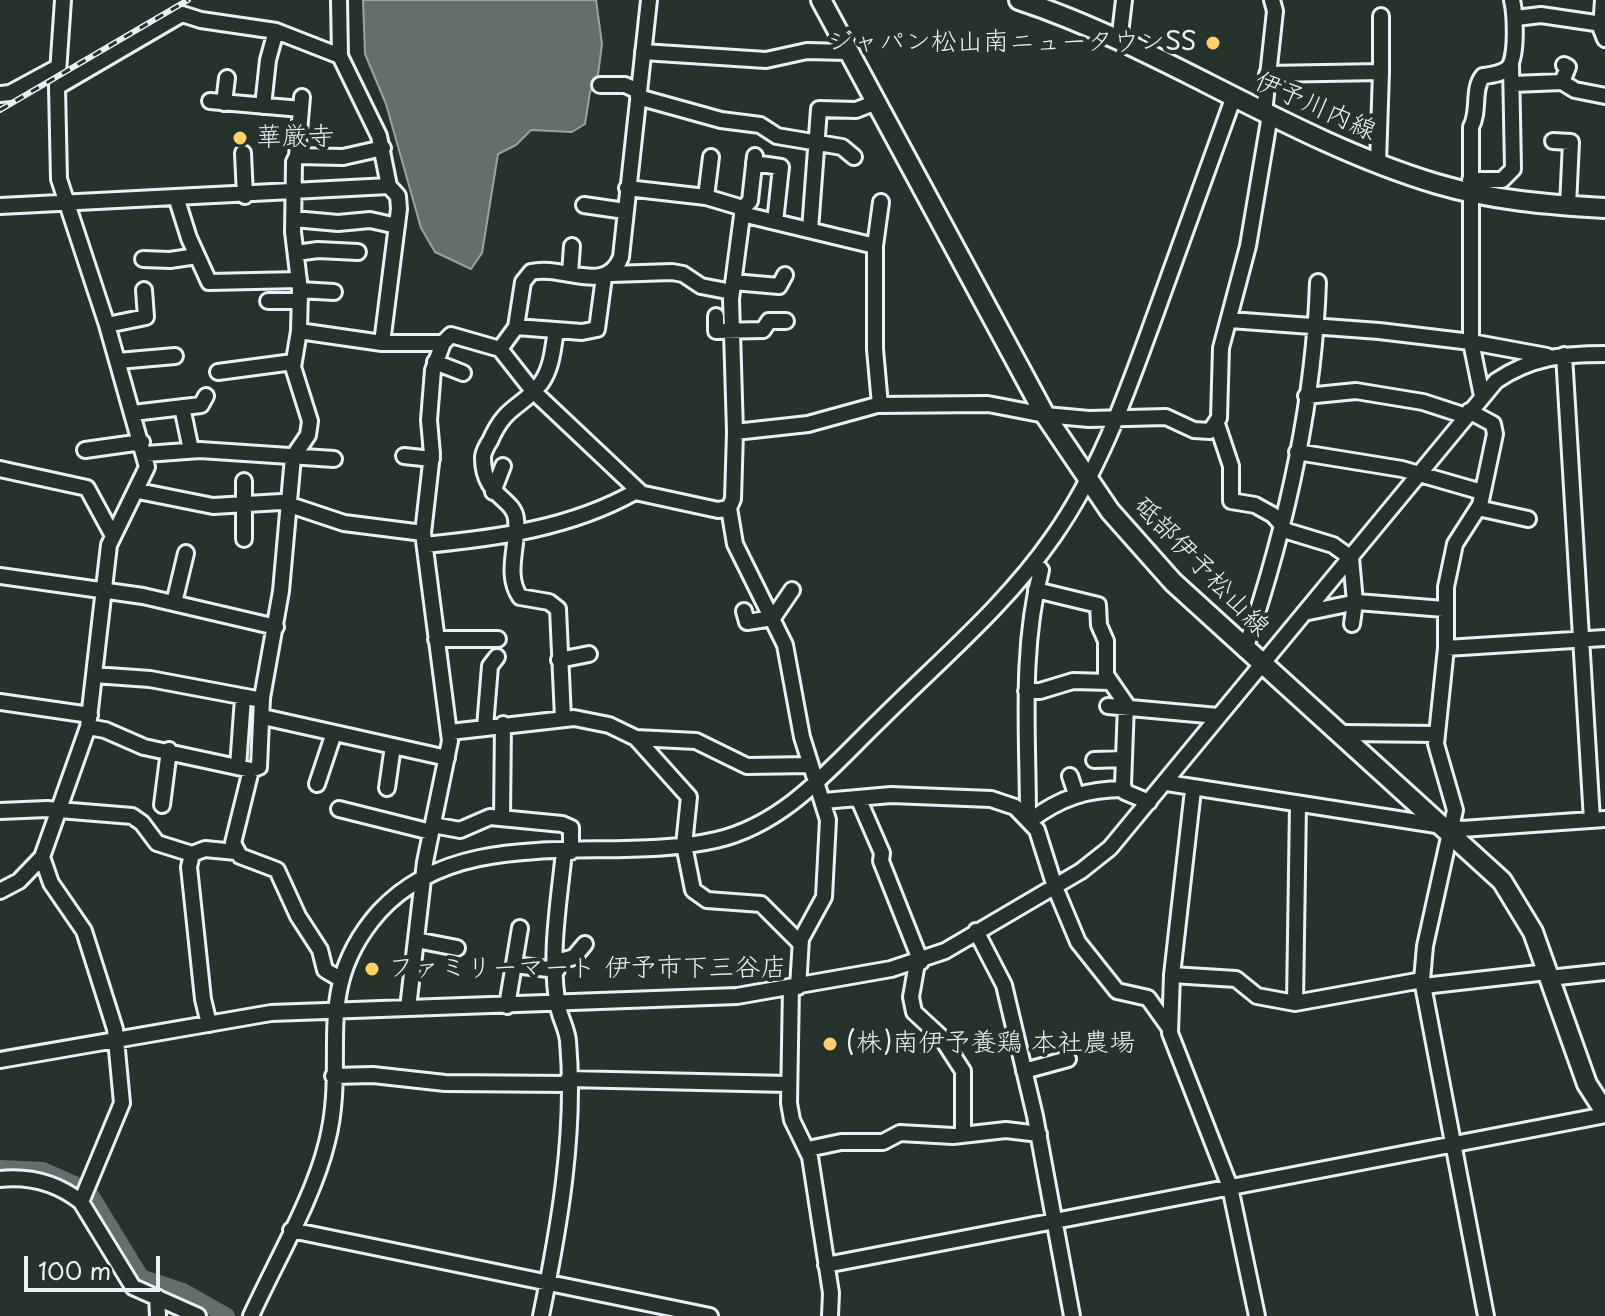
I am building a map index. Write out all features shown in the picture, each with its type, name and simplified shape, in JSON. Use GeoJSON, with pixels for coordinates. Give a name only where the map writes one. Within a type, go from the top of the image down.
{"type":"FeatureCollection","features":[{"type":"Feature","properties":{"kind":"main road","name":"砥部伊予松山線"},"geometry":{"type":"LineString","coordinates":[[821,0],[846,52],[1045,415],[1088,480],[1141,548],[1245,650],[1447,829],[1516,898],[1533,932],[1605,1114]]}},
{"type":"Feature","properties":{"kind":"main road","name":"伊予川内線"},"geometry":{"type":"LineString","coordinates":[[1019,0],[1119,42],[1233,99],[1378,163],[1568,206],[1605,208]]}},
{"type":"Feature","properties":{"kind":"street"},"geometry":{"type":"LineString","coordinates":[[0,891],[19,881],[42,857],[89,721],[112,534],[138,491],[147,467],[107,325],[65,203],[57,155],[57,87],[63,0]]}},
{"type":"Feature","properties":{"kind":"street"},"geometry":{"type":"LineString","coordinates":[[339,0],[340,56],[383,148],[389,186],[399,202],[382,343]]}},
{"type":"Feature","properties":{"kind":"street"},"geometry":{"type":"LineString","coordinates":[[516,327],[597,329],[607,276],[621,257],[649,0]]}},
{"type":"Feature","properties":{"kind":"street"},"geometry":{"type":"LineString","coordinates":[[1119,42],[1124,0]]}},
{"type":"Feature","properties":{"kind":"street"},"geometry":{"type":"LineString","coordinates":[[1272,0],[1275,11],[1267,74],[1267,114],[1248,246],[1220,356],[1217,424],[1231,466],[1231,501],[1261,507],[1273,515],[1282,527],[1306,539],[1333,545],[1351,558],[1355,602],[1352,624]]}},
{"type":"Feature","properties":{"kind":"street"},"geometry":{"type":"LineString","coordinates":[[1469,186],[1502,180],[1513,169],[1511,65],[1516,18],[1512,0]]}},
{"type":"Feature","properties":{"kind":"street"},"geometry":{"type":"LineString","coordinates":[[1535,15],[1542,0]]}},
{"type":"Feature","properties":{"kind":"street"},"geometry":{"type":"LineString","coordinates":[[1516,18],[1535,15],[1603,32],[1603,0]]}},
{"type":"Feature","properties":{"kind":"street"},"geometry":{"type":"LineString","coordinates":[[57,87],[182,14],[201,20],[276,31],[340,56]]}},
{"type":"Feature","properties":{"kind":"street"},"geometry":{"type":"LineString","coordinates":[[1378,163],[1381,16]]}},
{"type":"Feature","properties":{"kind":"street"},"geometry":{"type":"LineString","coordinates":[[263,106],[268,60],[276,31]]}},
{"type":"Feature","properties":{"kind":"street"},"geometry":{"type":"LineString","coordinates":[[643,52],[766,60],[807,51],[846,52]]}},
{"type":"Feature","properties":{"kind":"street"},"geometry":{"type":"LineString","coordinates":[[1482,396],[1471,342],[1471,127],[1477,116],[1478,82],[1483,76],[1505,71],[1511,65]]}},
{"type":"Feature","properties":{"kind":"street"},"geometry":{"type":"LineString","coordinates":[[1562,82],[1568,67],[1564,65]]}},
{"type":"Feature","properties":{"kind":"street"},"geometry":{"type":"LineString","coordinates":[[0,94],[10,93],[58,67]]}},
{"type":"Feature","properties":{"kind":"street"},"geometry":{"type":"LineString","coordinates":[[1267,74],[1381,72]]}},
{"type":"Feature","properties":{"kind":"street"},"geometry":{"type":"LineString","coordinates":[[0,702],[89,721],[135,745],[245,769],[259,767],[262,700],[286,552],[286,505],[293,457],[308,435],[310,421],[293,362],[299,331],[299,290],[293,194],[301,103],[263,106],[217,102],[227,78]]}},
{"type":"Feature","properties":{"kind":"street"},"geometry":{"type":"LineString","coordinates":[[1513,84],[1562,82],[1575,90],[1605,96]]}},
{"type":"Feature","properties":{"kind":"street"},"geometry":{"type":"LineString","coordinates":[[600,85],[625,85],[638,94],[721,120],[760,125],[777,136],[842,147],[854,157]]}},
{"type":"Feature","properties":{"kind":"street"},"geometry":{"type":"LineString","coordinates":[[251,1316],[328,1139],[334,1009],[340,979],[351,953],[376,917],[397,895],[423,877],[469,859],[684,845],[721,839],[781,812],[817,782],[1034,562],[1088,480],[1118,418],[1233,99]]}},
{"type":"Feature","properties":{"kind":"street"},"geometry":{"type":"LineString","coordinates":[[810,230],[819,109],[856,110],[874,103]]}},
{"type":"Feature","properties":{"kind":"street"},"geometry":{"type":"LineString","coordinates":[[1553,141],[1571,142],[1568,206]]}},
{"type":"Feature","properties":{"kind":"street"},"geometry":{"type":"LineString","coordinates":[[297,156],[343,157],[383,148]]}},
{"type":"Feature","properties":{"kind":"street"},"geometry":{"type":"LineString","coordinates":[[243,153],[245,196]]}},
{"type":"Feature","properties":{"kind":"street"},"geometry":{"type":"LineString","coordinates":[[706,197],[711,157]]}},
{"type":"Feature","properties":{"kind":"street"},"geometry":{"type":"LineString","coordinates":[[775,222],[781,167],[755,160],[750,201],[743,211],[731,282],[735,432],[733,499],[729,508],[739,555],[785,645],[810,765],[824,801],[828,834],[824,897],[800,943],[788,1084],[792,1120],[808,1149],[831,1293],[830,1316]]}},
{"type":"Feature","properties":{"kind":"street"},"geometry":{"type":"LineString","coordinates":[[0,206],[177,200],[389,186]]}},
{"type":"Feature","properties":{"kind":"street"},"geometry":{"type":"LineString","coordinates":[[627,188],[706,197],[775,222],[875,246]]}},
{"type":"Feature","properties":{"kind":"street"},"geometry":{"type":"LineString","coordinates":[[177,200],[209,282],[334,292]]}},
{"type":"Feature","properties":{"kind":"street"},"geometry":{"type":"LineString","coordinates":[[880,405],[875,349],[875,246],[881,202]]}},
{"type":"Feature","properties":{"kind":"street"},"geometry":{"type":"LineString","coordinates":[[584,205],[625,211]]}},
{"type":"Feature","properties":{"kind":"street"},"geometry":{"type":"LineString","coordinates":[[294,219],[338,223],[370,220],[397,226]]}},
{"type":"Feature","properties":{"kind":"street"},"geometry":{"type":"LineString","coordinates":[[570,273],[572,246]]}},
{"type":"Feature","properties":{"kind":"street"},"geometry":{"type":"LineString","coordinates":[[296,253],[318,250],[358,252]]}},
{"type":"Feature","properties":{"kind":"street"},"geometry":{"type":"LineString","coordinates":[[143,259],[170,260],[197,256]]}},
{"type":"Feature","properties":{"kind":"street"},"geometry":{"type":"LineString","coordinates":[[500,349],[516,327],[527,276],[537,271],[607,276],[672,272],[683,274],[701,286],[731,282],[779,286],[785,275]]}},
{"type":"Feature","properties":{"kind":"street"},"geometry":{"type":"LineString","coordinates":[[731,282],[756,271]]}},
{"type":"Feature","properties":{"kind":"street"},"geometry":{"type":"LineString","coordinates":[[1245,650],[1282,527],[1297,452],[1318,328],[1318,282]]}},
{"type":"Feature","properties":{"kind":"street"},"geometry":{"type":"LineString","coordinates":[[107,325],[146,317],[144,290]]}},
{"type":"Feature","properties":{"kind":"street"},"geometry":{"type":"LineString","coordinates":[[268,301],[299,290]]}},
{"type":"Feature","properties":{"kind":"street"},"geometry":{"type":"LineString","coordinates":[[716,316],[716,331],[763,330],[769,321],[786,321]]}},
{"type":"Feature","properties":{"kind":"street"},"geometry":{"type":"LineString","coordinates":[[1230,320],[1471,342],[1547,357]]}},
{"type":"Feature","properties":{"kind":"street"},"geometry":{"type":"LineString","coordinates":[[556,330],[549,369],[533,391],[502,415],[483,454],[488,486],[515,513],[517,534],[512,572],[516,592],[520,597],[549,602],[558,609],[563,718]]}},
{"type":"Feature","properties":{"kind":"street"},"geometry":{"type":"LineString","coordinates":[[299,331],[382,343],[443,343]]}},
{"type":"Feature","properties":{"kind":"street"},"geometry":{"type":"LineString","coordinates":[[408,1008],[423,877],[450,732],[424,539],[432,459],[429,420],[435,362],[443,343],[451,335],[500,349],[533,391],[640,492],[718,510],[729,508]]}},
{"type":"Feature","properties":{"kind":"street"},"geometry":{"type":"LineString","coordinates":[[0,1060],[271,1013],[558,1005],[737,996],[919,962],[1055,887],[1110,848],[1167,783],[1260,663],[1351,558],[1482,396],[1507,374],[1547,357],[1605,354]]}},
{"type":"Feature","properties":{"kind":"street"},"geometry":{"type":"LineString","coordinates":[[1167,783],[1193,790],[1447,829],[1598,820],[1580,640],[1564,355]]}},
{"type":"Feature","properties":{"kind":"street"},"geometry":{"type":"LineString","coordinates":[[118,361],[175,356]]}},
{"type":"Feature","properties":{"kind":"street"},"geometry":{"type":"LineString","coordinates":[[218,372],[293,362]]}},
{"type":"Feature","properties":{"kind":"street"},"geometry":{"type":"LineString","coordinates":[[435,362],[463,373]]}},
{"type":"Feature","properties":{"kind":"street"},"geometry":{"type":"LineString","coordinates":[[1306,396],[1356,391],[1423,402],[1487,419],[1495,429],[1478,508],[1455,544],[1444,609],[1446,648],[1436,734],[1438,754],[1454,802],[1425,946],[1423,983],[1486,1316]]}},
{"type":"Feature","properties":{"kind":"street"},"geometry":{"type":"LineString","coordinates":[[133,413],[201,405],[206,396]]}},
{"type":"Feature","properties":{"kind":"street"},"geometry":{"type":"LineString","coordinates":[[735,432],[808,424],[880,405],[988,404],[1045,415],[1166,417],[1206,432],[1217,424]]}},
{"type":"Feature","properties":{"kind":"street"},"geometry":{"type":"LineString","coordinates":[[182,407],[191,450]]}},
{"type":"Feature","properties":{"kind":"street"},"geometry":{"type":"LineString","coordinates":[[85,450],[144,448],[334,459]]}},
{"type":"Feature","properties":{"kind":"street"},"geometry":{"type":"LineString","coordinates":[[1297,452],[1418,475],[1482,492]]}},
{"type":"Feature","properties":{"kind":"street"},"geometry":{"type":"LineString","coordinates":[[404,456],[432,459]]}},
{"type":"Feature","properties":{"kind":"street"},"geometry":{"type":"LineString","coordinates":[[493,492],[503,466]]}},
{"type":"Feature","properties":{"kind":"street"},"geometry":{"type":"LineString","coordinates":[[0,469],[87,488],[112,534]]}},
{"type":"Feature","properties":{"kind":"street"},"geometry":{"type":"LineString","coordinates":[[244,481],[244,539]]}},
{"type":"Feature","properties":{"kind":"street"},"geometry":{"type":"LineString","coordinates":[[138,491],[213,506],[281,502],[344,523],[424,539],[517,534],[603,509],[640,492]]}},
{"type":"Feature","properties":{"kind":"street"},"geometry":{"type":"LineString","coordinates":[[1478,508],[1528,519]]}},
{"type":"Feature","properties":{"kind":"street"},"geometry":{"type":"LineString","coordinates":[[174,603],[186,553]]}},
{"type":"Feature","properties":{"kind":"street"},"geometry":{"type":"LineString","coordinates":[[1034,562],[1041,570],[1028,634],[1026,691],[1030,819],[1078,942],[1117,991],[1148,998],[1169,1027],[1230,1187],[1257,1316]]}},
{"type":"Feature","properties":{"kind":"street"},"geometry":{"type":"LineString","coordinates":[[0,576],[104,590],[276,627]]}},
{"type":"Feature","properties":{"kind":"street"},"geometry":{"type":"LineString","coordinates":[[744,611],[747,622],[773,618],[792,590]]}},
{"type":"Feature","properties":{"kind":"street"},"geometry":{"type":"LineString","coordinates":[[1036,590],[1098,605],[1099,625],[1106,641],[1106,675],[1123,695],[1126,709],[1124,789]]}},
{"type":"Feature","properties":{"kind":"street"},"geometry":{"type":"LineString","coordinates":[[1304,613],[1355,602],[1444,609]]}},
{"type":"Feature","properties":{"kind":"street"},"geometry":{"type":"LineString","coordinates":[[1446,648],[1605,638]]}},
{"type":"Feature","properties":{"kind":"street"},"geometry":{"type":"LineString","coordinates":[[436,639],[498,639]]}},
{"type":"Feature","properties":{"kind":"street"},"geometry":{"type":"LineString","coordinates":[[559,660],[589,654]]}},
{"type":"Feature","properties":{"kind":"street"},"geometry":{"type":"LineString","coordinates":[[485,727],[490,666],[497,657]]}},
{"type":"Feature","properties":{"kind":"street"},"geometry":{"type":"LineString","coordinates":[[94,675],[150,679],[262,700]]}},
{"type":"Feature","properties":{"kind":"street"},"geometry":{"type":"LineString","coordinates":[[1026,691],[1040,691],[1073,681],[1110,682]]}},
{"type":"Feature","properties":{"kind":"street"},"geometry":{"type":"LineString","coordinates":[[236,852],[233,843],[245,769],[243,698]]}},
{"type":"Feature","properties":{"kind":"street"},"geometry":{"type":"LineString","coordinates":[[1108,706],[1218,716]]}},
{"type":"Feature","properties":{"kind":"street"},"geometry":{"type":"LineString","coordinates":[[263,717],[447,758]]}},
{"type":"Feature","properties":{"kind":"street"},"geometry":{"type":"LineString","coordinates":[[450,732],[563,718],[609,725],[636,738],[689,797],[684,845],[687,876],[697,894],[707,900],[761,904],[800,943]]}},
{"type":"Feature","properties":{"kind":"street"},"geometry":{"type":"LineString","coordinates":[[502,817],[503,724]]}},
{"type":"Feature","properties":{"kind":"street"},"geometry":{"type":"LineString","coordinates":[[317,784],[334,733]]}},
{"type":"Feature","properties":{"kind":"street"},"geometry":{"type":"LineString","coordinates":[[1342,737],[1345,733],[1436,734]]}},
{"type":"Feature","properties":{"kind":"street"},"geometry":{"type":"LineString","coordinates":[[636,738],[696,741],[747,766],[810,765]]}},
{"type":"Feature","properties":{"kind":"street"},"geometry":{"type":"LineString","coordinates":[[387,788],[393,746]]}},
{"type":"Feature","properties":{"kind":"street"},"geometry":{"type":"LineString","coordinates":[[162,805],[169,750]]}},
{"type":"Feature","properties":{"kind":"street"},"geometry":{"type":"LineString","coordinates":[[1094,760],[1124,759]]}},
{"type":"Feature","properties":{"kind":"street"},"geometry":{"type":"LineString","coordinates":[[1070,776],[1076,794]]}},
{"type":"Feature","properties":{"kind":"street"},"geometry":{"type":"LineString","coordinates":[[1030,819],[1047,807],[1076,794],[1124,789],[1149,802]]}},
{"type":"Feature","properties":{"kind":"street"},"geometry":{"type":"LineString","coordinates":[[1169,1027],[1193,790]]}},
{"type":"Feature","properties":{"kind":"street"},"geometry":{"type":"LineString","coordinates":[[824,801],[887,795],[991,799],[1008,803],[1030,819]]}},
{"type":"Feature","properties":{"kind":"street"},"geometry":{"type":"LineString","coordinates":[[859,800],[882,853],[881,861],[919,962],[911,997],[914,1012],[941,1037],[963,1071],[963,1135]]}},
{"type":"Feature","properties":{"kind":"street"},"geometry":{"type":"LineString","coordinates":[[1295,1003],[1298,804]]}},
{"type":"Feature","properties":{"kind":"street"},"geometry":{"type":"LineString","coordinates":[[339,809],[432,828],[460,830],[482,818],[502,817],[568,826],[557,966],[558,1005],[568,1039],[568,1082],[562,1187],[541,1316]]}},
{"type":"Feature","properties":{"kind":"street"},"geometry":{"type":"LineString","coordinates":[[0,811],[58,810],[132,816],[157,843],[192,854],[205,849],[236,852],[277,870],[298,916],[320,950],[325,970],[340,979]]}},
{"type":"Feature","properties":{"kind":"street"},"geometry":{"type":"LineString","coordinates":[[192,854],[191,881],[203,999],[209,1024]]}},
{"type":"Feature","properties":{"kind":"street"},"geometry":{"type":"LineString","coordinates":[[42,857],[51,883],[84,931],[93,953],[116,1041],[122,1103],[85,1194]]}},
{"type":"Feature","properties":{"kind":"street"},"geometry":{"type":"LineString","coordinates":[[507,1006],[520,928]]}},
{"type":"Feature","properties":{"kind":"street"},"geometry":{"type":"LineString","coordinates":[[976,931],[1004,985],[1039,1134],[1072,1316]]}},
{"type":"Feature","properties":{"kind":"street"},"geometry":{"type":"LineString","coordinates":[[416,940],[457,948]]}},
{"type":"Feature","properties":{"kind":"street"},"geometry":{"type":"LineString","coordinates":[[514,965],[557,966],[574,957],[585,944]]}},
{"type":"Feature","properties":{"kind":"street"},"geometry":{"type":"LineString","coordinates":[[1172,975],[1236,979],[1257,996],[1295,1003],[1423,983],[1605,972]]}},
{"type":"Feature","properties":{"kind":"street"},"geometry":{"type":"LineString","coordinates":[[1024,1071],[1068,1059]]}},
{"type":"Feature","properties":{"kind":"street"},"geometry":{"type":"LineString","coordinates":[[333,1076],[373,1075],[445,1083],[788,1084]]}},
{"type":"Feature","properties":{"kind":"street"},"geometry":{"type":"LineString","coordinates":[[826,1265],[1605,1114]]}},
{"type":"Feature","properties":{"kind":"street"},"geometry":{"type":"LineString","coordinates":[[808,1149],[841,1142],[883,1142],[900,1133],[963,1135],[1006,1130],[1039,1134]]}},
{"type":"Feature","properties":{"kind":"street"},"geometry":{"type":"LineString","coordinates":[[0,1179],[33,1179],[85,1194],[133,1287],[198,1316]]}},
{"type":"Feature","properties":{"kind":"street"},"geometry":{"type":"LineString","coordinates":[[291,1230],[710,1316]]}},
{"type":"Feature","properties":{"kind":"street"},"geometry":{"type":"LineString","coordinates":[[157,1297],[158,1316]]}},
{"type":"Feature","properties":{"kind":"shaded area"},"geometry":{"type":"Polygon","coordinates":[[[363,0],[596,0],[602,44],[597,82],[590,92],[585,124],[572,132],[531,130],[516,145],[498,154],[482,253],[471,269],[435,252],[421,228],[386,104],[365,54],[363,0]]]}},
{"type":"Feature","properties":{"kind":"waterway"},"geometry":{"type":"LineString","coordinates":[[0,1168],[43,1170],[77,1185],[91,1195],[141,1277],[183,1291],[227,1316]]}},
{"type":"Feature","properties":{"kind":"railway"},"geometry":{"type":"LineString","coordinates":[[0,110],[188,0]]}},
{"type":"Feature","properties":{"kind":"place","name":"ジャパン松山南ニュータウンSS"},"geometry":{"type":"Point","coordinates":[1213,43]}},
{"type":"Feature","properties":{"kind":"place","name":"華厳寺"},"geometry":{"type":"Point","coordinates":[240,138]}},
{"type":"Feature","properties":{"kind":"place","name":"ファミリーマート 伊予市下三谷店"},"geometry":{"type":"Point","coordinates":[372,969]}},
{"type":"Feature","properties":{"kind":"place","name":"(株)南伊予養鶏 本社農場"},"geometry":{"type":"Point","coordinates":[830,1044]}}]}
